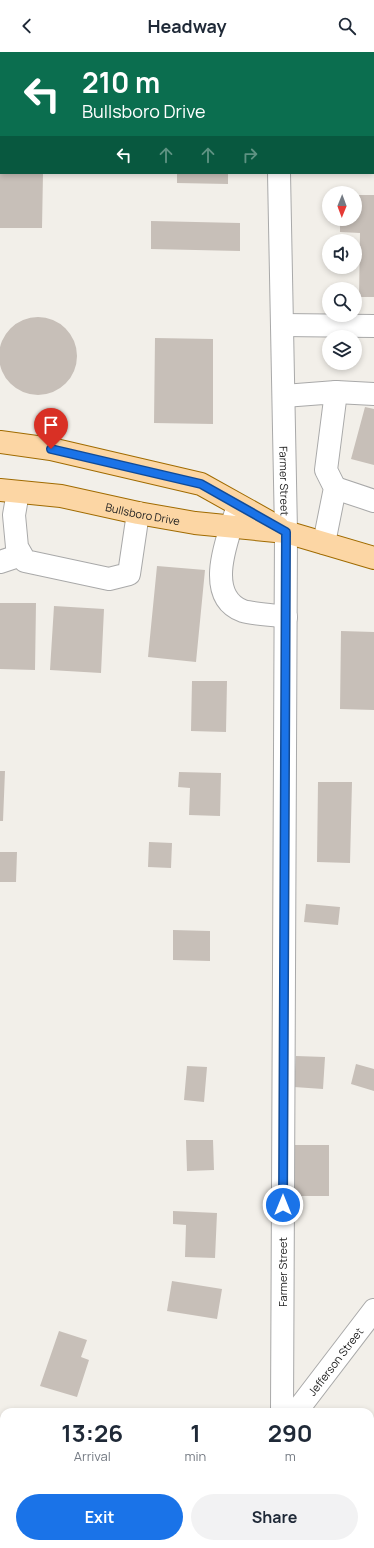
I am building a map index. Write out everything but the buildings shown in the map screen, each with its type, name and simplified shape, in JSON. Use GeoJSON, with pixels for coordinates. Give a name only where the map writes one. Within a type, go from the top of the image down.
{"type":"FeatureCollection","features":[{"type":"Feature","properties":{"kind":"main road","name":"Bullsboro Drive"},"geometry":{"type":"LineString","coordinates":[[0,442],[51,449],[201,484],[286,532]]}},
{"type":"Feature","properties":{"kind":"main road","name":"Bullsboro Drive"},"geometry":{"type":"LineString","coordinates":[[9,491],[61,496],[138,513],[195,523],[286,532],[374,558]]}},
{"type":"Feature","properties":{"kind":"street","name":"Farmer Street"},"geometry":{"type":"LineString","coordinates":[[279,174],[286,532],[282,1408]]}},
{"type":"Feature","properties":{"kind":"street"},"geometry":{"type":"LineString","coordinates":[[282,325],[374,326]]}},
{"type":"Feature","properties":{"kind":"street"},"geometry":{"type":"LineString","coordinates":[[284,396],[336,392],[374,394]]}},
{"type":"Feature","properties":{"kind":"street"},"geometry":{"type":"LineString","coordinates":[[324,543],[335,488],[326,470],[336,392]]}},
{"type":"Feature","properties":{"kind":"street"},"geometry":{"type":"LineString","coordinates":[[335,488],[374,501]]}},
{"type":"Feature","properties":{"kind":"street"},"geometry":{"type":"LineString","coordinates":[[9,491],[14,515],[17,547],[25,561],[109,579],[129,574],[138,513]]}},
{"type":"Feature","properties":{"kind":"street"},"geometry":{"type":"LineString","coordinates":[[238,504],[222,559],[221,583],[228,600],[243,611],[286,616]]}},
{"type":"Feature","properties":{"kind":"street"},"geometry":{"type":"LineString","coordinates":[[0,562],[21,555]]}},
{"type":"Feature","properties":{"kind":"street","name":"Jefferson Street"},"geometry":{"type":"LineString","coordinates":[[299,1408],[371,1319]]}},
{"type":"Feature","properties":{"kind":"route"},"geometry":{"type":"LineString","coordinates":[[51,449],[201,484],[286,532],[283,1205]]}}]}
